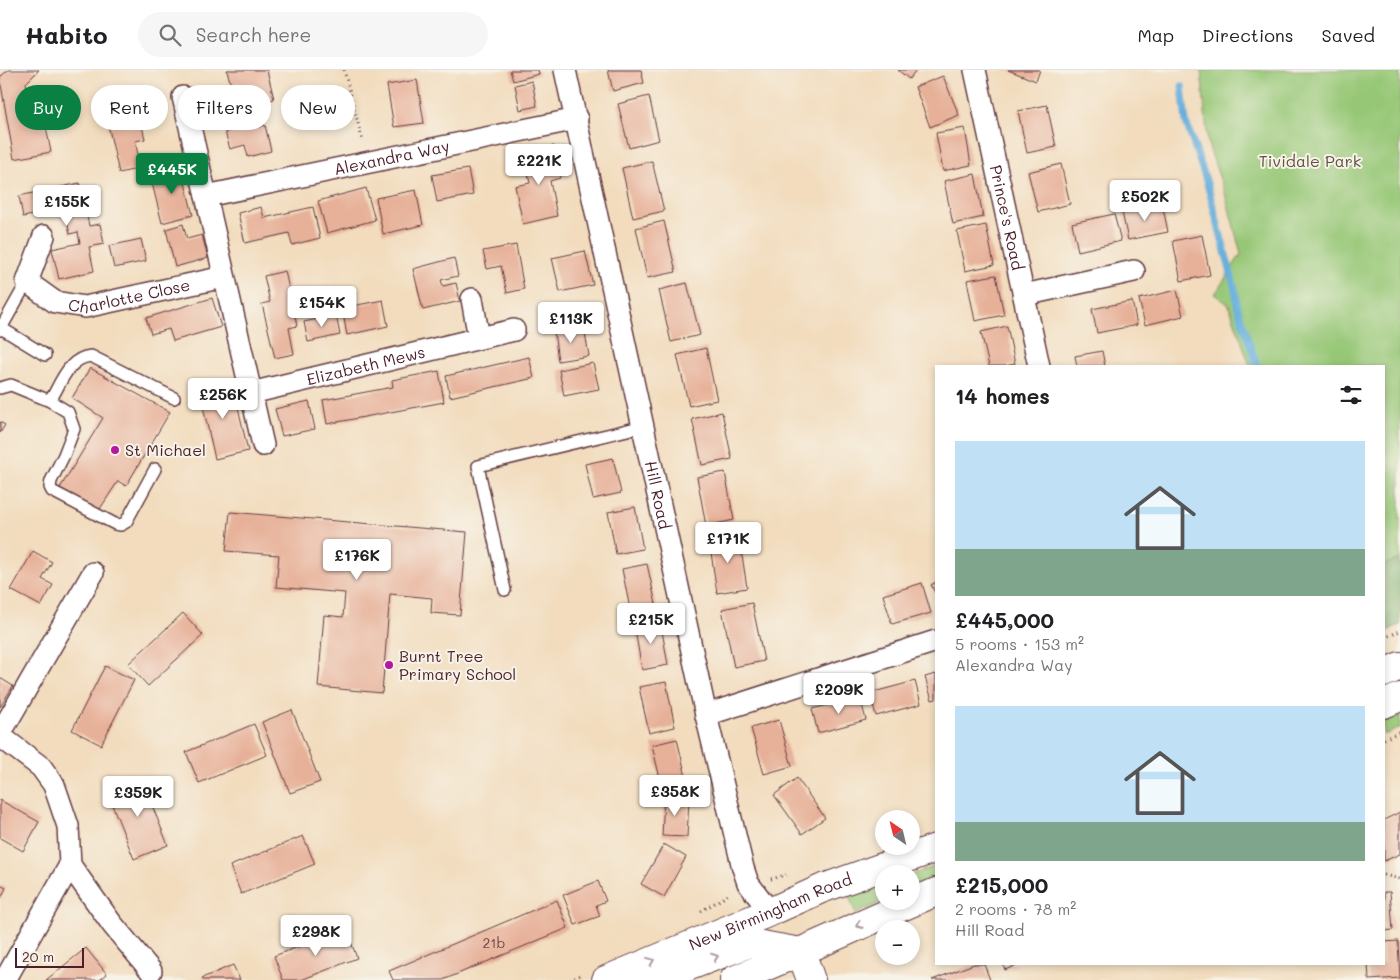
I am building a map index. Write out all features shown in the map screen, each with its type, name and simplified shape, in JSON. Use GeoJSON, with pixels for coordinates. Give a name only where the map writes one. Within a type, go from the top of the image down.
{"type":"FeatureCollection","features":[{"type":"Feature","properties":{"kind":"main road"},"geometry":{"type":"LineString","coordinates":[[1385,673],[1400,666]]}},
{"type":"Feature","properties":{"kind":"main road"},"geometry":{"type":"LineString","coordinates":[[1385,704],[1400,697]]}},
{"type":"Feature","properties":{"kind":"main road","name":"New Birmingham Road"},"geometry":{"type":"LineString","coordinates":[[606,980],[821,889],[935,848]]}},
{"type":"Feature","properties":{"kind":"main road"},"geometry":{"type":"LineString","coordinates":[[734,980],[935,892]]}},
{"type":"Feature","properties":{"kind":"main road"},"geometry":{"type":"LineString","coordinates":[[770,912],[801,952],[811,980]]}},
{"type":"Feature","properties":{"kind":"main road"},"geometry":{"type":"LineString","coordinates":[[653,980],[750,943],[801,952]]}},
{"type":"Feature","properties":{"kind":"street","name":"Hill Road"},"geometry":{"type":"LineString","coordinates":[[565,70],[706,715],[743,868],[748,883],[770,912]]}},
{"type":"Feature","properties":{"kind":"street","name":"Prince's Road"},"geometry":{"type":"LineString","coordinates":[[975,70],[1039,365]]}},
{"type":"Feature","properties":{"kind":"street","name":"Alexandra Way"},"geometry":{"type":"LineString","coordinates":[[206,196],[577,119]]}},
{"type":"Feature","properties":{"kind":"street"},"geometry":{"type":"LineString","coordinates":[[191,130],[264,445]]}},
{"type":"Feature","properties":{"kind":"street"},"geometry":{"type":"LineString","coordinates":[[27,282],[44,236]]}},
{"type":"Feature","properties":{"kind":"street"},"geometry":{"type":"LineString","coordinates":[[1024,295],[1134,271]]}},
{"type":"Feature","properties":{"kind":"street","name":"Charlotte Close"},"geometry":{"type":"LineString","coordinates":[[27,282],[55,302],[85,307],[224,277]]}},
{"type":"Feature","properties":{"kind":"street"},"geometry":{"type":"LineString","coordinates":[[472,299],[479,338]]}},
{"type":"Feature","properties":{"kind":"street","name":"Elizabeth Mews"},"geometry":{"type":"LineString","coordinates":[[251,393],[514,330]]}},
{"type":"Feature","properties":{"kind":"street"},"geometry":{"type":"LineString","coordinates":[[5,980],[70,865],[68,826],[54,785],[41,767],[0,735],[93,573]]}},
{"type":"Feature","properties":{"kind":"street"},"geometry":{"type":"LineString","coordinates":[[706,715],[935,641]]}},
{"type":"Feature","properties":{"kind":"street"},"geometry":{"type":"LineString","coordinates":[[70,865],[112,924],[152,971]]}},
{"type":"Feature","properties":{"kind":"lane"},"geometry":{"type":"LineString","coordinates":[[27,282],[0,329],[45,354]]}},
{"type":"Feature","properties":{"kind":"lane"},"geometry":{"type":"LineString","coordinates":[[50,402],[70,366],[83,357],[92,356],[174,398]]}},
{"type":"Feature","properties":{"kind":"lane"},"geometry":{"type":"LineString","coordinates":[[0,388],[11,385],[68,412],[74,429],[64,455],[50,482],[50,487],[52,491],[115,524],[121,525],[126,522],[155,469]]}},
{"type":"Feature","properties":{"kind":"lane"},"geometry":{"type":"LineString","coordinates":[[505,590],[478,466],[644,426]]}},
{"type":"Feature","properties":{"kind":"path"},"geometry":{"type":"LineString","coordinates":[[344,70],[368,162]]}},
{"type":"Feature","properties":{"kind":"path"},"geometry":{"type":"LineString","coordinates":[[1385,638],[1400,631]]}},
{"type":"Feature","properties":{"kind":"path"},"geometry":{"type":"LineString","coordinates":[[1385,739],[1400,732]]}},
{"type":"Feature","properties":{"kind":"path"},"geometry":{"type":"LineString","coordinates":[[1385,875],[1400,879]]}},
{"type":"Feature","properties":{"kind":"green space","name":"Tividale Park"},"geometry":{"type":"Polygon","coordinates":[[[1201,70],[1400,70],[1400,625],[1385,632],[1385,365],[1250,365],[1229,305],[1215,294],[1241,254],[1226,197],[1208,144],[1201,70]]]}},
{"type":"Feature","properties":{"kind":"green space"},"geometry":{"type":"Polygon","coordinates":[[[1400,559],[1400,625],[1385,632],[1385,565],[1400,559]]]}},
{"type":"Feature","properties":{"kind":"green space"},"geometry":{"type":"Polygon","coordinates":[[[1400,715],[1400,728],[1385,735],[1385,721],[1400,715]]]}},
{"type":"Feature","properties":{"kind":"green space"},"geometry":{"type":"Polygon","coordinates":[[[935,866],[935,880],[920,886],[920,872],[935,866]]]}},
{"type":"Feature","properties":{"kind":"green space"},"geometry":{"type":"Polygon","coordinates":[[[875,887],[875,905],[856,914],[849,896],[875,887]]]}},
{"type":"Feature","properties":{"kind":"building"},"geometry":{"type":"Polygon","coordinates":[[[8,70],[39,70],[26,83],[26,85],[15,85],[15,130],[47,130],[51,152],[14,159],[0,77],[8,70]]]}},
{"type":"Feature","properties":{"kind":"building"},"geometry":{"type":"Polygon","coordinates":[[[227,70],[267,70],[271,85],[231,85],[227,70]]]}},
{"type":"Feature","properties":{"kind":"building"},"geometry":{"type":"Polygon","coordinates":[[[510,70],[538,70],[539,74],[513,81],[510,70]]]}},
{"type":"Feature","properties":{"kind":"building"},"geometry":{"type":"Polygon","coordinates":[[[608,70],[641,70],[644,83],[613,91],[608,70]]]}},
{"type":"Feature","properties":{"kind":"building"},"geometry":{"type":"Polygon","coordinates":[[[898,70],[916,70],[909,79],[898,70]]]}},
{"type":"Feature","properties":{"kind":"building"},"geometry":{"type":"Polygon","coordinates":[[[1008,70],[1040,70],[1036,81],[1008,70]]]}},
{"type":"Feature","properties":{"kind":"building"},"geometry":{"type":"Polygon","coordinates":[[[943,76],[959,115],[930,127],[915,87],[943,76]]]}},
{"type":"Feature","properties":{"kind":"building"},"geometry":{"type":"Polygon","coordinates":[[[417,80],[424,123],[394,127],[387,85],[417,80]]]}},
{"type":"Feature","properties":{"kind":"building"},"geometry":{"type":"Polygon","coordinates":[[[532,81],[537,106],[520,110],[515,85],[532,81]]]}},
{"type":"Feature","properties":{"kind":"building"},"geometry":{"type":"Polygon","coordinates":[[[271,87],[274,99],[271,100],[271,87]]]}},
{"type":"Feature","properties":{"kind":"building"},"geometry":{"type":"Polygon","coordinates":[[[649,96],[659,140],[629,148],[618,104],[649,96]]]}},
{"type":"Feature","properties":{"kind":"building"},"geometry":{"type":"Polygon","coordinates":[[[1047,105],[1056,147],[1027,153],[1018,111],[1047,105]]]}},
{"type":"Feature","properties":{"kind":"building"},"geometry":{"type":"Polygon","coordinates":[[[965,128],[971,165],[943,171],[936,133],[965,128]]]}},
{"type":"Feature","properties":{"kind":"building"},"geometry":{"type":"Polygon","coordinates":[[[109,130],[143,130],[145,139],[135,141],[141,168],[119,173],[109,130]]]}},
{"type":"Feature","properties":{"kind":"building"},"geometry":{"type":"Polygon","coordinates":[[[234,130],[266,130],[271,151],[248,157],[245,145],[230,149],[225,132],[234,130]]]}},
{"type":"Feature","properties":{"kind":"building"},"geometry":{"type":"Polygon","coordinates":[[[554,146],[560,178],[550,181],[557,216],[523,224],[515,186],[530,183],[523,152],[554,146]]]}},
{"type":"Feature","properties":{"kind":"building"},"geometry":{"type":"Polygon","coordinates":[[[652,161],[664,211],[633,218],[622,168],[652,161]]]}},
{"type":"Feature","properties":{"kind":"building"},"geometry":{"type":"Polygon","coordinates":[[[1061,164],[1070,204],[1038,212],[1028,172],[1061,164]]]}},
{"type":"Feature","properties":{"kind":"building"},"geometry":{"type":"Polygon","coordinates":[[[181,167],[193,215],[162,223],[150,175],[181,167]]]}},
{"type":"Feature","properties":{"kind":"building"},"geometry":{"type":"Polygon","coordinates":[[[468,169],[473,195],[437,202],[432,175],[468,169]]]}},
{"type":"Feature","properties":{"kind":"building"},"geometry":{"type":"Polygon","coordinates":[[[975,174],[983,217],[953,224],[944,181],[975,174]]]}},
{"type":"Feature","properties":{"kind":"building"},"geometry":{"type":"Polygon","coordinates":[[[80,183],[89,226],[100,224],[104,244],[89,247],[94,271],[59,279],[52,249],[80,243],[78,232],[70,234],[64,208],[23,217],[19,196],[80,183]]]}},
{"type":"Feature","properties":{"kind":"building"},"geometry":{"type":"Polygon","coordinates":[[[366,188],[375,220],[327,233],[318,201],[366,188]]]}},
{"type":"Feature","properties":{"kind":"building"},"geometry":{"type":"Polygon","coordinates":[[[416,190],[423,225],[383,234],[376,198],[416,190]]]}},
{"type":"Feature","properties":{"kind":"building"},"geometry":{"type":"Polygon","coordinates":[[[1162,203],[1168,232],[1128,240],[1122,212],[1162,203]]]}},
{"type":"Feature","properties":{"kind":"building"},"geometry":{"type":"Polygon","coordinates":[[[261,207],[264,218],[313,207],[320,238],[292,245],[289,233],[245,243],[238,213],[261,207]]]}},
{"type":"Feature","properties":{"kind":"building"},"geometry":{"type":"Polygon","coordinates":[[[1114,214],[1121,241],[1078,251],[1072,223],[1114,214]]]}},
{"type":"Feature","properties":{"kind":"building"},"geometry":{"type":"Polygon","coordinates":[[[664,221],[676,272],[647,278],[636,228],[664,221]]]}},
{"type":"Feature","properties":{"kind":"building"},"geometry":{"type":"Polygon","coordinates":[[[183,224],[187,239],[202,235],[208,258],[175,267],[166,229],[183,224]]]}},
{"type":"Feature","properties":{"kind":"building"},"geometry":{"type":"Polygon","coordinates":[[[986,225],[994,265],[965,271],[957,231],[986,225]]]}},
{"type":"Feature","properties":{"kind":"building"},"geometry":{"type":"Polygon","coordinates":[[[1202,235],[1210,275],[1181,281],[1173,241],[1202,235]]]}},
{"type":"Feature","properties":{"kind":"building"},"geometry":{"type":"Polygon","coordinates":[[[141,239],[146,261],[114,268],[109,246],[141,239]]]}},
{"type":"Feature","properties":{"kind":"building"},"geometry":{"type":"Polygon","coordinates":[[[516,245],[524,289],[507,293],[501,266],[487,269],[483,251],[516,245]]]}},
{"type":"Feature","properties":{"kind":"building"},"geometry":{"type":"Polygon","coordinates":[[[585,251],[593,285],[560,292],[552,258],[585,251]]]}},
{"type":"Feature","properties":{"kind":"building"},"geometry":{"type":"Polygon","coordinates":[[[454,258],[458,276],[441,280],[443,286],[456,283],[460,301],[423,310],[413,269],[454,258]]]}},
{"type":"Feature","properties":{"kind":"building"},"geometry":{"type":"Polygon","coordinates":[[[285,271],[297,326],[289,328],[294,354],[275,358],[262,304],[270,302],[264,276],[285,271]]]}},
{"type":"Feature","properties":{"kind":"building"},"geometry":{"type":"Polygon","coordinates":[[[996,275],[1004,315],[975,321],[967,280],[996,275]]]}},
{"type":"Feature","properties":{"kind":"building"},"geometry":{"type":"Polygon","coordinates":[[[687,283],[700,335],[671,342],[659,290],[687,283]]]}},
{"type":"Feature","properties":{"kind":"building"},"geometry":{"type":"Polygon","coordinates":[[[1177,290],[1183,316],[1145,325],[1139,299],[1177,290]]]}},
{"type":"Feature","properties":{"kind":"building"},"geometry":{"type":"Polygon","coordinates":[[[212,298],[221,327],[173,341],[169,329],[151,334],[146,318],[212,298]]]}},
{"type":"Feature","properties":{"kind":"building"},"geometry":{"type":"Polygon","coordinates":[[[383,300],[388,326],[347,335],[342,308],[383,300]]]}},
{"type":"Feature","properties":{"kind":"building"},"geometry":{"type":"Polygon","coordinates":[[[1132,301],[1137,325],[1097,333],[1092,309],[1132,301]]]}},
{"type":"Feature","properties":{"kind":"building"},"geometry":{"type":"Polygon","coordinates":[[[336,315],[340,335],[308,342],[304,322],[336,315]]]}},
{"type":"Feature","properties":{"kind":"building"},"geometry":{"type":"Polygon","coordinates":[[[1007,326],[1015,364],[989,365],[981,332],[1007,326]]]}},
{"type":"Feature","properties":{"kind":"building"},"geometry":{"type":"Polygon","coordinates":[[[584,327],[589,356],[558,361],[554,331],[584,327]]]}},
{"type":"Feature","properties":{"kind":"building"},"geometry":{"type":"Polygon","coordinates":[[[706,348],[717,400],[689,406],[677,355],[706,348]]]}},
{"type":"Feature","properties":{"kind":"building"},"geometry":{"type":"Polygon","coordinates":[[[1102,351],[1105,365],[1077,365],[1075,356],[1102,351]]]}},
{"type":"Feature","properties":{"kind":"building"},"geometry":{"type":"Polygon","coordinates":[[[529,357],[534,378],[450,397],[446,376],[529,357]]]}},
{"type":"Feature","properties":{"kind":"building"},"geometry":{"type":"Polygon","coordinates":[[[593,363],[599,389],[564,396],[559,370],[593,363]]]}},
{"type":"Feature","properties":{"kind":"building","name":"St Michael"},"geometry":{"type":"Polygon","coordinates":[[[90,368],[170,412],[126,486],[118,481],[98,512],[60,488],[103,418],[72,398],[90,368]]]}},
{"type":"Feature","properties":{"kind":"building"},"geometry":{"type":"Polygon","coordinates":[[[439,371],[444,402],[327,424],[323,400],[393,387],[392,380],[439,371]]]}},
{"type":"Feature","properties":{"kind":"building"},"geometry":{"type":"Polygon","coordinates":[[[232,381],[248,451],[215,459],[199,389],[232,381]]]}},
{"type":"Feature","properties":{"kind":"building"},"geometry":{"type":"Polygon","coordinates":[[[309,401],[315,429],[282,436],[275,409],[309,401]]]}},
{"type":"Feature","properties":{"kind":"building"},"geometry":{"type":"Polygon","coordinates":[[[722,412],[732,459],[702,465],[692,419],[722,412]]]}},
{"type":"Feature","properties":{"kind":"building"},"geometry":{"type":"Polygon","coordinates":[[[0,422],[5,425],[0,433],[0,422]]]}},
{"type":"Feature","properties":{"kind":"building"},"geometry":{"type":"Polygon","coordinates":[[[613,458],[621,493],[593,499],[585,464],[613,458]]]}},
{"type":"Feature","properties":{"kind":"building"},"geometry":{"type":"Polygon","coordinates":[[[725,472],[734,520],[706,526],[697,477],[725,472]]]}},
{"type":"Feature","properties":{"kind":"building"},"geometry":{"type":"Polygon","coordinates":[[[635,507],[643,549],[616,554],[608,512],[635,507]]]}},
{"type":"Feature","properties":{"kind":"building"},"geometry":{"type":"Polygon","coordinates":[[[230,512],[467,532],[460,615],[431,613],[432,598],[390,594],[382,693],[318,687],[324,615],[343,617],[345,593],[276,587],[279,555],[226,551],[230,512]]]}},
{"type":"Feature","properties":{"kind":"building"},"geometry":{"type":"Polygon","coordinates":[[[739,535],[747,588],[717,593],[709,539],[739,535]]]}},
{"type":"Feature","properties":{"kind":"building"},"geometry":{"type":"Polygon","coordinates":[[[33,551],[52,562],[42,579],[53,585],[41,606],[11,590],[33,551]]]}},
{"type":"Feature","properties":{"kind":"building"},"geometry":{"type":"Polygon","coordinates":[[[647,564],[657,609],[631,614],[622,569],[647,564]]]}},
{"type":"Feature","properties":{"kind":"building"},"geometry":{"type":"Polygon","coordinates":[[[922,583],[931,613],[892,624],[883,595],[922,583]]]}},
{"type":"Feature","properties":{"kind":"building"},"geometry":{"type":"Polygon","coordinates":[[[935,583],[935,592],[931,585],[935,583]]]}},
{"type":"Feature","properties":{"kind":"building"},"geometry":{"type":"Polygon","coordinates":[[[752,603],[764,661],[734,667],[722,609],[752,603]]]}},
{"type":"Feature","properties":{"kind":"building"},"geometry":{"type":"Polygon","coordinates":[[[183,613],[203,635],[148,686],[128,664],[183,613]]]}},
{"type":"Feature","properties":{"kind":"building"},"geometry":{"type":"Polygon","coordinates":[[[660,619],[668,665],[642,670],[634,624],[660,619]]]}},
{"type":"Feature","properties":{"kind":"building"},"geometry":{"type":"Polygon","coordinates":[[[105,666],[134,680],[101,745],[72,730],[105,666]]]}},
{"type":"Feature","properties":{"kind":"building"},"geometry":{"type":"Polygon","coordinates":[[[935,674],[935,699],[932,700],[925,677],[935,674]]]}},
{"type":"Feature","properties":{"kind":"building"},"geometry":{"type":"Polygon","coordinates":[[[0,678],[13,686],[0,707],[0,678]]]}},
{"type":"Feature","properties":{"kind":"building"},"geometry":{"type":"Polygon","coordinates":[[[915,681],[921,704],[876,716],[870,693],[915,681]]]}},
{"type":"Feature","properties":{"kind":"building"},"geometry":{"type":"Polygon","coordinates":[[[666,682],[675,727],[649,733],[639,687],[666,682]]]}},
{"type":"Feature","properties":{"kind":"building"},"geometry":{"type":"Polygon","coordinates":[[[860,697],[866,720],[818,733],[812,709],[860,697]]]}},
{"type":"Feature","properties":{"kind":"building"},"geometry":{"type":"Polygon","coordinates":[[[292,710],[320,782],[290,793],[262,722],[292,710]]]}},
{"type":"Feature","properties":{"kind":"building"},"geometry":{"type":"Polygon","coordinates":[[[779,720],[792,766],[764,774],[751,728],[779,720]]]}},
{"type":"Feature","properties":{"kind":"building"},"geometry":{"type":"Polygon","coordinates":[[[254,724],[267,755],[199,783],[186,752],[254,724]]]}},
{"type":"Feature","properties":{"kind":"building"},"geometry":{"type":"Polygon","coordinates":[[[677,739],[687,781],[662,787],[652,745],[677,739]]]}},
{"type":"Feature","properties":{"kind":"building"},"geometry":{"type":"Polygon","coordinates":[[[141,778],[168,845],[134,859],[107,792],[141,778]]]}},
{"type":"Feature","properties":{"kind":"building"},"geometry":{"type":"Polygon","coordinates":[[[797,778],[825,818],[802,834],[774,795],[797,778]]]}},
{"type":"Feature","properties":{"kind":"building"},"geometry":{"type":"Polygon","coordinates":[[[664,797],[689,799],[687,837],[662,836],[664,797]]]}},
{"type":"Feature","properties":{"kind":"building"},"geometry":{"type":"Polygon","coordinates":[[[0,800],[39,822],[23,851],[0,838],[0,800]]]}},
{"type":"Feature","properties":{"kind":"building"},"geometry":{"type":"Polygon","coordinates":[[[1400,812],[1400,854],[1385,861],[1385,820],[1400,812]]]}},
{"type":"Feature","properties":{"kind":"building"},"geometry":{"type":"Polygon","coordinates":[[[303,836],[315,864],[241,894],[230,866],[303,836]]]}},
{"type":"Feature","properties":{"kind":"building"},"geometry":{"type":"Polygon","coordinates":[[[664,844],[686,857],[664,897],[641,884],[664,844]]]}},
{"type":"Feature","properties":{"kind":"building"},"geometry":{"type":"Polygon","coordinates":[[[598,881],[606,901],[596,905],[600,916],[575,925],[563,895],[598,881]]]}},
{"type":"Feature","properties":{"kind":"building"},"geometry":{"type":"Polygon","coordinates":[[[0,885],[6,888],[0,900],[0,885]]]}},
{"type":"Feature","properties":{"kind":"building"},"geometry":{"type":"Polygon","coordinates":[[[1385,892],[1390,892],[1393,930],[1385,931],[1385,892]]]}},
{"type":"Feature","properties":{"kind":"building"},"geometry":{"type":"Polygon","coordinates":[[[557,900],[568,928],[443,980],[393,980],[389,971],[557,900]]]}},
{"type":"Feature","properties":{"kind":"building"},"geometry":{"type":"Polygon","coordinates":[[[346,929],[357,958],[301,980],[283,980],[274,956],[346,929]]]}},
{"type":"Feature","properties":{"kind":"building"},"geometry":{"type":"Polygon","coordinates":[[[1398,941],[1400,978],[1369,980],[1368,965],[1385,965],[1385,942],[1398,941]]]}},
{"type":"Feature","properties":{"kind":"building"},"geometry":{"type":"Polygon","coordinates":[[[86,948],[107,974],[100,980],[46,980],[86,948]]]}},
{"type":"Feature","properties":{"kind":"building"},"geometry":{"type":"Polygon","coordinates":[[[233,965],[240,980],[203,980],[202,978],[233,965]]]}},
{"type":"Feature","properties":{"kind":"building"},"geometry":{"type":"Polygon","coordinates":[[[971,965],[984,965],[990,980],[932,980],[971,965]]]}},
{"type":"Feature","properties":{"kind":"building"},"geometry":{"type":"Polygon","coordinates":[[[1003,965],[1017,965],[1005,970],[1003,965]]]}},
{"type":"Feature","properties":{"kind":"waterway"},"geometry":{"type":"LineString","coordinates":[[1182,86],[1186,122],[1207,183],[1236,293],[1237,305],[1257,365]]}},
{"type":"Feature","properties":{"kind":"place","name":"St Michael"},"geometry":{"type":"Point","coordinates":[115,450]}},
{"type":"Feature","properties":{"kind":"place","name":"Burnt Tree Primary School"},"geometry":{"type":"Point","coordinates":[389,665]}}]}
